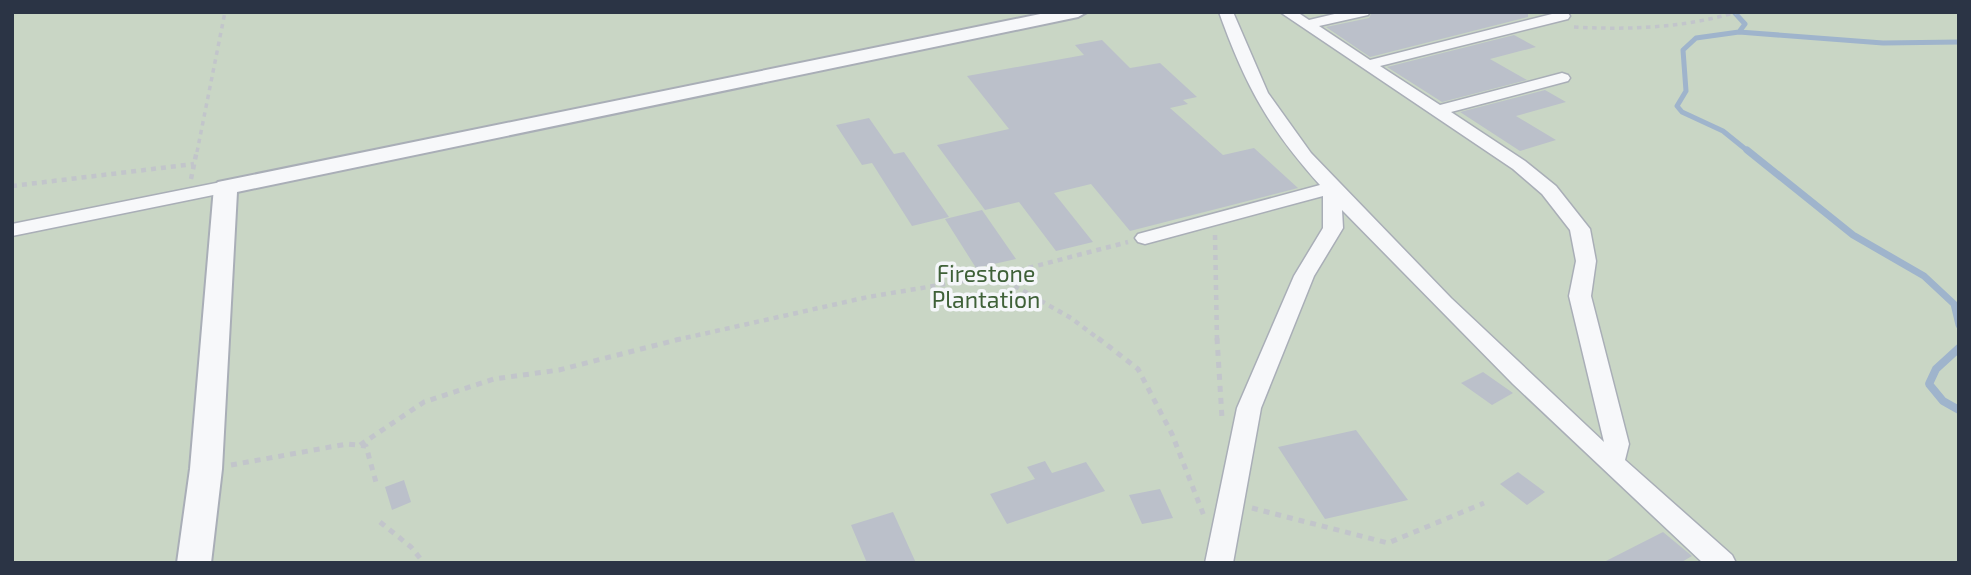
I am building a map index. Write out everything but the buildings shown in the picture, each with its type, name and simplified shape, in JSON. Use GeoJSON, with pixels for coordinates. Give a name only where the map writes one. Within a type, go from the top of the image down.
{"type":"FeatureCollection","features":[{"type":"Feature","properties":{"kind":"street"},"geometry":{"type":"LineString","coordinates":[[12,230],[1078,12]]}},
{"type":"Feature","properties":{"kind":"street"},"geometry":{"type":"LineString","coordinates":[[1226,12],[1250,76],[1269,107],[1332,188],[1458,319],[1721,563]]}},
{"type":"Feature","properties":{"kind":"street"},"geometry":{"type":"LineString","coordinates":[[1287,12],[1518,165],[1549,190],[1580,229],[1586,261],[1580,296],[1617,444],[1611,463]]}},
{"type":"Feature","properties":{"kind":"street"},"geometry":{"type":"LineString","coordinates":[[1306,25],[1363,12]]}},
{"type":"Feature","properties":{"kind":"street"},"geometry":{"type":"LineString","coordinates":[[1367,65],[1562,22]]}},
{"type":"Feature","properties":{"kind":"street"},"geometry":{"type":"LineString","coordinates":[[1437,111],[1562,78]]}},
{"type":"Feature","properties":{"kind":"street"},"geometry":{"type":"LineString","coordinates":[[194,563],[206,469],[226,187]]}},
{"type":"Feature","properties":{"kind":"street"},"geometry":{"type":"LineString","coordinates":[[1145,238],[1332,188]]}},
{"type":"Feature","properties":{"kind":"street"},"geometry":{"type":"LineString","coordinates":[[1219,563],[1249,408],[1304,276],[1333,228],[1332,188]]}},
{"type":"Feature","properties":{"kind":"path"},"geometry":{"type":"LineString","coordinates":[[188,194],[225,12]]}},
{"type":"Feature","properties":{"kind":"path"},"geometry":{"type":"LineString","coordinates":[[1562,22],[1625,30],[1708,22],[1737,12]]}},
{"type":"Feature","properties":{"kind":"path"},"geometry":{"type":"LineString","coordinates":[[12,186],[194,164]]}},
{"type":"Feature","properties":{"kind":"path"},"geometry":{"type":"LineString","coordinates":[[1215,220],[1215,307],[1223,430]]}},
{"type":"Feature","properties":{"kind":"path"},"geometry":{"type":"LineString","coordinates":[[360,445],[424,402],[494,379],[559,370],[650,346],[868,297],[996,275],[1145,238]]}},
{"type":"Feature","properties":{"kind":"path"},"geometry":{"type":"LineString","coordinates":[[996,275],[1070,318],[1138,369],[1172,434],[1206,522]]}},
{"type":"Feature","properties":{"kind":"path"},"geometry":{"type":"LineString","coordinates":[[206,469],[347,444],[360,445],[366,446],[377,486]]}},
{"type":"Feature","properties":{"kind":"path"},"geometry":{"type":"LineString","coordinates":[[1231,502],[1388,543],[1484,503]]}},
{"type":"Feature","properties":{"kind":"path"},"geometry":{"type":"LineString","coordinates":[[380,522],[411,547],[424,563]]}},
{"type":"Feature","properties":{"kind":"green space","name":"Firestone Plantation"},"geometry":{"type":"Polygon","coordinates":[[[12,12],[1959,12],[1959,563],[12,563],[12,12]]]}},
{"type":"Feature","properties":{"kind":"waterway"},"geometry":{"type":"LineString","coordinates":[[1734,12],[1745,24],[1739,32]]}},
{"type":"Feature","properties":{"kind":"waterway"},"geometry":{"type":"LineString","coordinates":[[1739,32],[1883,43],[1959,42]]}},
{"type":"Feature","properties":{"kind":"waterway"},"geometry":{"type":"LineString","coordinates":[[1739,32],[1696,38],[1683,50],[1686,91],[1677,106],[1682,112],[1723,131],[1749,152]]}},
{"type":"Feature","properties":{"kind":"waterway"},"geometry":{"type":"LineString","coordinates":[[1747,150],[1853,235],[1924,276],[1954,304],[1959,325]]}},
{"type":"Feature","properties":{"kind":"waterway"},"geometry":{"type":"LineString","coordinates":[[1959,348],[1936,369],[1929,384],[1943,401],[1959,410]]}}]}
